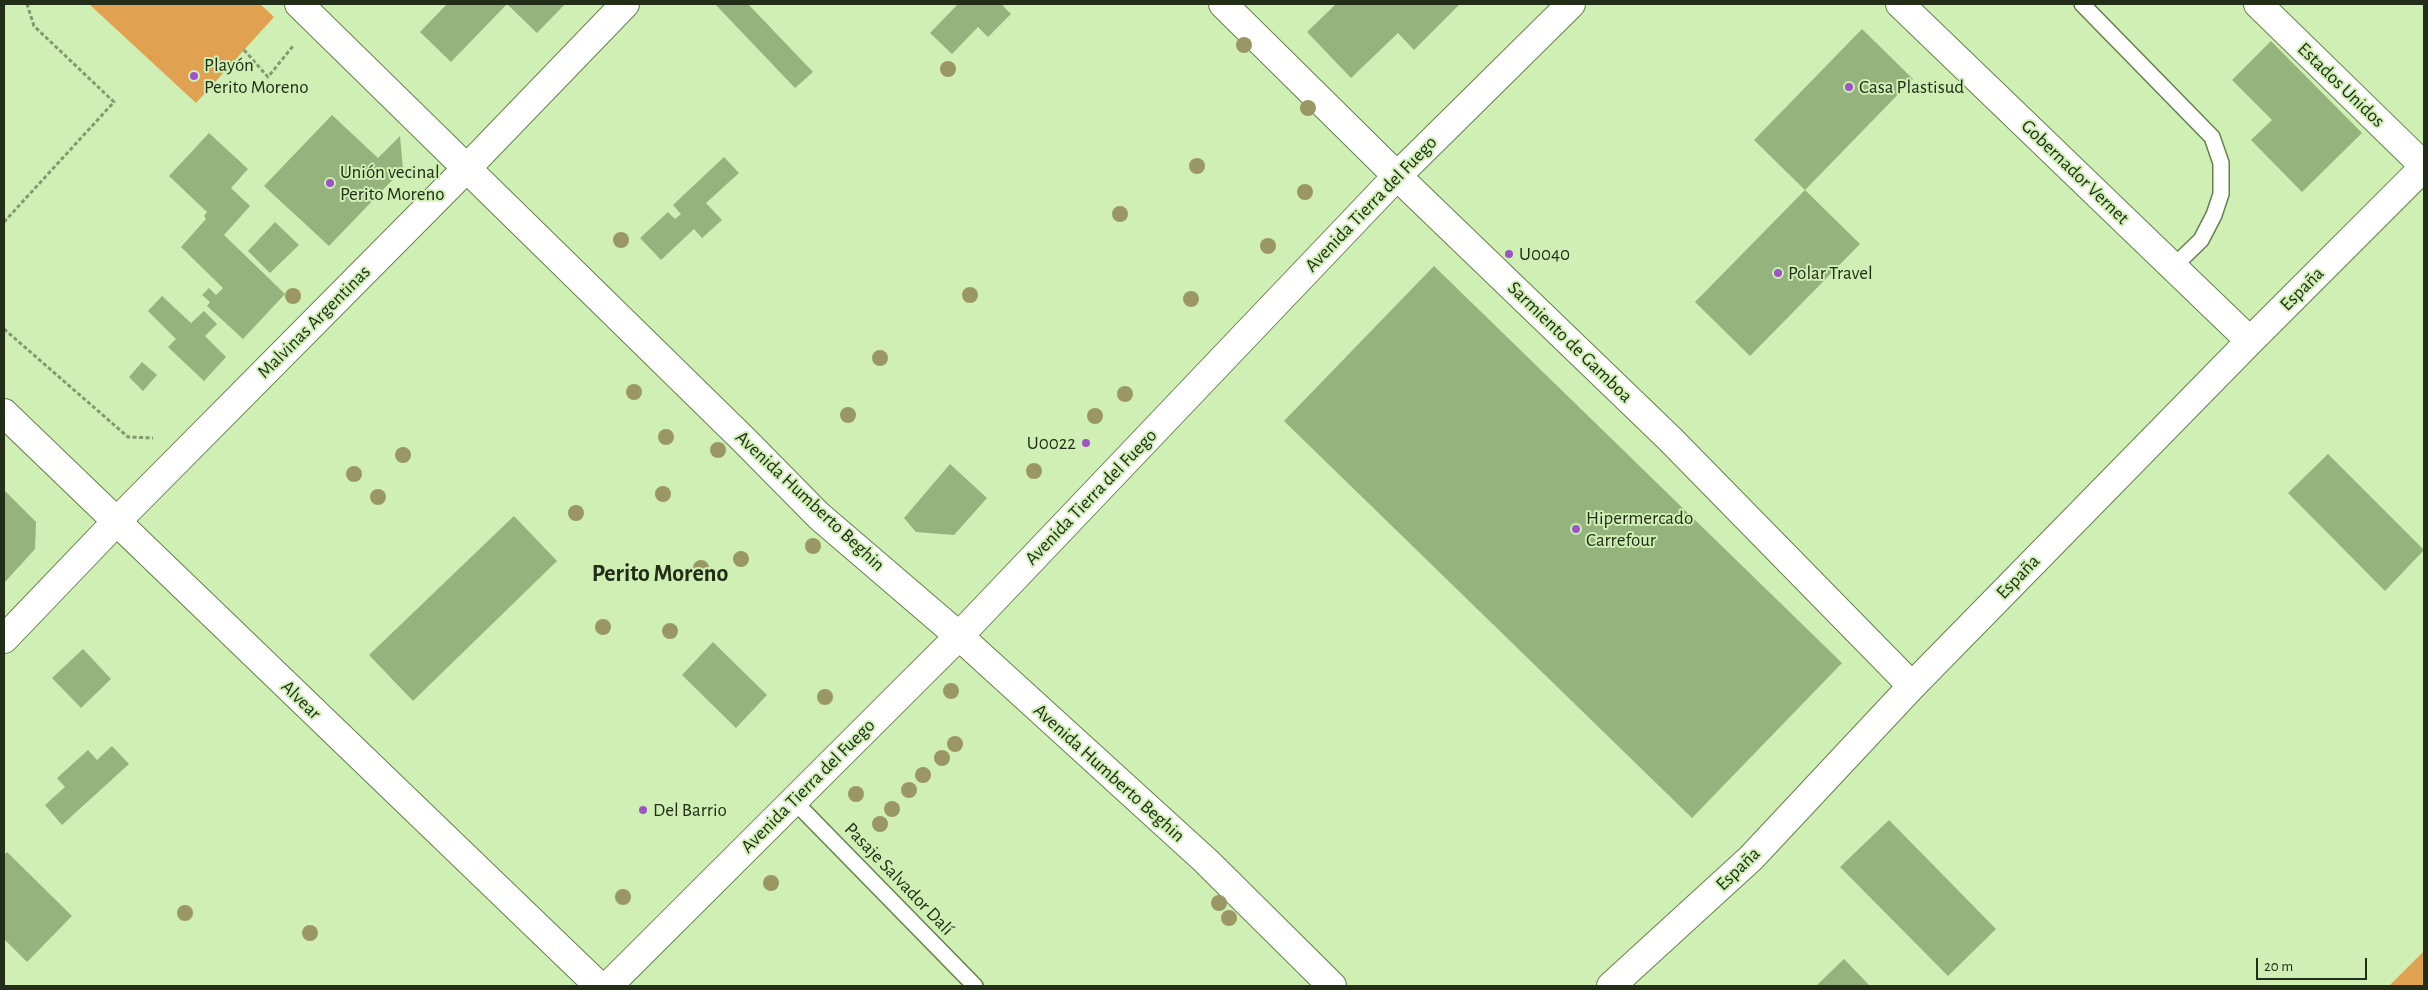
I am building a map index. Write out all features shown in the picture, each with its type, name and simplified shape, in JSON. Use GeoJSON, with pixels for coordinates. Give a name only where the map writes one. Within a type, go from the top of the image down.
{"type":"FeatureCollection","features":[{"type":"Feature","properties":{"kind":"street","name":"Avenida Humberto Beghin"},"geometry":{"type":"LineString","coordinates":[[299,4],[744,440],[819,516],[958,636],[1206,861],[1332,986]]}},
{"type":"Feature","properties":{"kind":"street","name":"Malvinas Argentinas"},"geometry":{"type":"LineString","coordinates":[[4,639],[116,522],[466,169],[624,4]]}},
{"type":"Feature","properties":{"kind":"street","name":"Sarmiento de Gamboa"},"geometry":{"type":"LineString","coordinates":[[1223,4],[1397,176],[1670,438],[1912,686]]}},
{"type":"Feature","properties":{"kind":"street","name":"Avenida Tierra del Fuego"},"geometry":{"type":"LineString","coordinates":[[608,986],[958,636],[1397,176],[1571,4]]}},
{"type":"Feature","properties":{"kind":"street","name":"Gobernador Vernet"},"geometry":{"type":"LineString","coordinates":[[1900,4],[2250,341]]}},
{"type":"Feature","properties":{"kind":"street","name":"Estados Unidos"},"geometry":{"type":"LineString","coordinates":[[2258,4],[2424,167]]}},
{"type":"Feature","properties":{"kind":"street","name":"España"},"geometry":{"type":"LineString","coordinates":[[1612,986],[1751,858],[1912,686],[2250,341],[2424,167]]}},
{"type":"Feature","properties":{"kind":"street","name":"Alvear"},"geometry":{"type":"LineString","coordinates":[[4,413],[599,986]]}},
{"type":"Feature","properties":{"kind":"lane"},"geometry":{"type":"LineString","coordinates":[[2082,4],[2212,137],[2221,164],[2221,194],[2214,215],[2201,240],[2173,267]]}},
{"type":"Feature","properties":{"kind":"lane","name":"Pasaje Salvador Dalí"},"geometry":{"type":"LineString","coordinates":[[793,800],[975,986]]}},
{"type":"Feature","properties":{"kind":"path"},"geometry":{"type":"LineString","coordinates":[[4,222],[114,102],[34,26],[27,4]]}},
{"type":"Feature","properties":{"kind":"path"},"geometry":{"type":"LineString","coordinates":[[244,50],[268,77],[294,44]]}},
{"type":"Feature","properties":{"kind":"path"},"geometry":{"type":"LineString","coordinates":[[4,329],[128,437],[156,438]]}},
{"type":"Feature","properties":{"kind":"shaded area","name":"Playón Perito Moreno"},"geometry":{"type":"Polygon","coordinates":[[[89,4],[260,4],[274,17],[196,103],[89,4]]]}},
{"type":"Feature","properties":{"kind":"shaded area"},"geometry":{"type":"Polygon","coordinates":[[[2424,951],[2424,986],[2389,986],[2424,951]]]}},
{"type":"Feature","properties":{"kind":"building"},"geometry":{"type":"Polygon","coordinates":[[[447,4],[507,4],[451,62],[420,32],[447,4]]]}},
{"type":"Feature","properties":{"kind":"building"},"geometry":{"type":"Polygon","coordinates":[[[507,4],[565,4],[537,33],[507,4]]]}},
{"type":"Feature","properties":{"kind":"building"},"geometry":{"type":"Polygon","coordinates":[[[715,4],[748,4],[813,72],[795,88],[715,4]]]}},
{"type":"Feature","properties":{"kind":"building"},"geometry":{"type":"Polygon","coordinates":[[[958,4],[1004,4],[1003,6],[1011,14],[988,37],[978,27],[952,54],[930,33],[958,4]]]}},
{"type":"Feature","properties":{"kind":"building"},"geometry":{"type":"Polygon","coordinates":[[[1336,4],[1459,5],[1414,50],[1398,33],[1351,78],[1307,32],[1336,4]]]}},
{"type":"Feature","properties":{"kind":"building"},"geometry":{"type":"Polygon","coordinates":[[[1862,29],[1913,79],[1805,190],[1754,140],[1862,29]]]}},
{"type":"Feature","properties":{"kind":"building"},"geometry":{"type":"Polygon","coordinates":[[[2271,41],[2362,133],[2302,192],[2251,140],[2272,120],[2232,80],[2271,41]]]}},
{"type":"Feature","properties":{"kind":"building"},"geometry":{"type":"Polygon","coordinates":[[[332,115],[378,158],[400,136],[403,169],[329,246],[264,186],[332,115]]]}},
{"type":"Feature","properties":{"kind":"building"},"geometry":{"type":"Polygon","coordinates":[[[209,133],[248,169],[231,188],[250,206],[224,235],[285,294],[243,339],[207,306],[210,302],[202,295],[209,288],[216,295],[223,288],[181,247],[206,219],[204,216],[207,212],[169,176],[209,133]]]}},
{"type":"Feature","properties":{"kind":"building"},"geometry":{"type":"Polygon","coordinates":[[[724,157],[739,173],[706,203],[722,220],[702,238],[694,229],[661,260],[640,238],[668,212],[675,219],[681,214],[673,205],[724,157]]]}},
{"type":"Feature","properties":{"kind":"building","name":"Polar Travel"},"geometry":{"type":"Polygon","coordinates":[[[1805,190],[1860,244],[1750,356],[1695,302],[1805,190]]]}},
{"type":"Feature","properties":{"kind":"building"},"geometry":{"type":"Polygon","coordinates":[[[275,222],[299,245],[270,273],[248,251],[275,222]]]}},
{"type":"Feature","properties":{"kind":"building"},"geometry":{"type":"Polygon","coordinates":[[[1434,266],[1842,663],[1692,818],[1284,421],[1434,266]]]}},
{"type":"Feature","properties":{"kind":"building"},"geometry":{"type":"Polygon","coordinates":[[[162,296],[191,323],[204,311],[217,324],[205,336],[226,357],[204,381],[168,347],[176,339],[148,311],[162,296]]]}},
{"type":"Feature","properties":{"kind":"building"},"geometry":{"type":"Polygon","coordinates":[[[142,362],[157,375],[143,391],[129,377],[142,362]]]}},
{"type":"Feature","properties":{"kind":"building"},"geometry":{"type":"Polygon","coordinates":[[[2328,454],[2424,550],[2385,591],[2288,493],[2328,454]]]}},
{"type":"Feature","properties":{"kind":"building"},"geometry":{"type":"Polygon","coordinates":[[[950,464],[987,498],[954,535],[916,532],[904,518],[950,464]]]}},
{"type":"Feature","properties":{"kind":"building"},"geometry":{"type":"Polygon","coordinates":[[[4,490],[36,522],[35,549],[4,583],[4,490]]]}},
{"type":"Feature","properties":{"kind":"building"},"geometry":{"type":"Polygon","coordinates":[[[514,516],[557,561],[413,701],[369,655],[514,516]]]}},
{"type":"Feature","properties":{"kind":"building"},"geometry":{"type":"Polygon","coordinates":[[[713,642],[767,695],[736,728],[682,675],[713,642]]]}},
{"type":"Feature","properties":{"kind":"building"},"geometry":{"type":"Polygon","coordinates":[[[83,649],[111,679],[81,708],[52,678],[83,649]]]}},
{"type":"Feature","properties":{"kind":"building"},"geometry":{"type":"Polygon","coordinates":[[[112,746],[129,764],[62,825],[45,805],[65,787],[57,778],[88,750],[97,760],[112,746]]]}},
{"type":"Feature","properties":{"kind":"building"},"geometry":{"type":"Polygon","coordinates":[[[1889,820],[1996,929],[1948,976],[1840,867],[1889,820]]]}},
{"type":"Feature","properties":{"kind":"building"},"geometry":{"type":"Polygon","coordinates":[[[7,852],[72,916],[27,962],[4,939],[4,855],[7,852]]]}},
{"type":"Feature","properties":{"kind":"building"},"geometry":{"type":"Polygon","coordinates":[[[1844,959],[1870,986],[1816,986],[1844,959]]]}},
{"type":"Feature","properties":{"kind":"place","name":"Playón Perito Moreno"},"geometry":{"type":"Point","coordinates":[194,76]}},
{"type":"Feature","properties":{"kind":"place","name":"Casa Plastisud"},"geometry":{"type":"Point","coordinates":[1849,87]}},
{"type":"Feature","properties":{"kind":"place","name":"Unión vecinal Perito Moreno"},"geometry":{"type":"Point","coordinates":[330,183]}},
{"type":"Feature","properties":{"kind":"place","name":"U0040"},"geometry":{"type":"Point","coordinates":[1509,254]}},
{"type":"Feature","properties":{"kind":"place","name":"Polar Travel"},"geometry":{"type":"Point","coordinates":[1778,273]}},
{"type":"Feature","properties":{"kind":"place","name":"U0022"},"geometry":{"type":"Point","coordinates":[1086,443]}},
{"type":"Feature","properties":{"kind":"place","name":"Hipermercado Carrefour"},"geometry":{"type":"Point","coordinates":[1576,529]}},
{"type":"Feature","properties":{"kind":"place","name":"Del Barrio"},"geometry":{"type":"Point","coordinates":[643,810]}},
{"type":"Feature","properties":{"kind":"district","name":"Perito Moreno"},"geometry":{"type":"Point","coordinates":[660,574]}}]}
